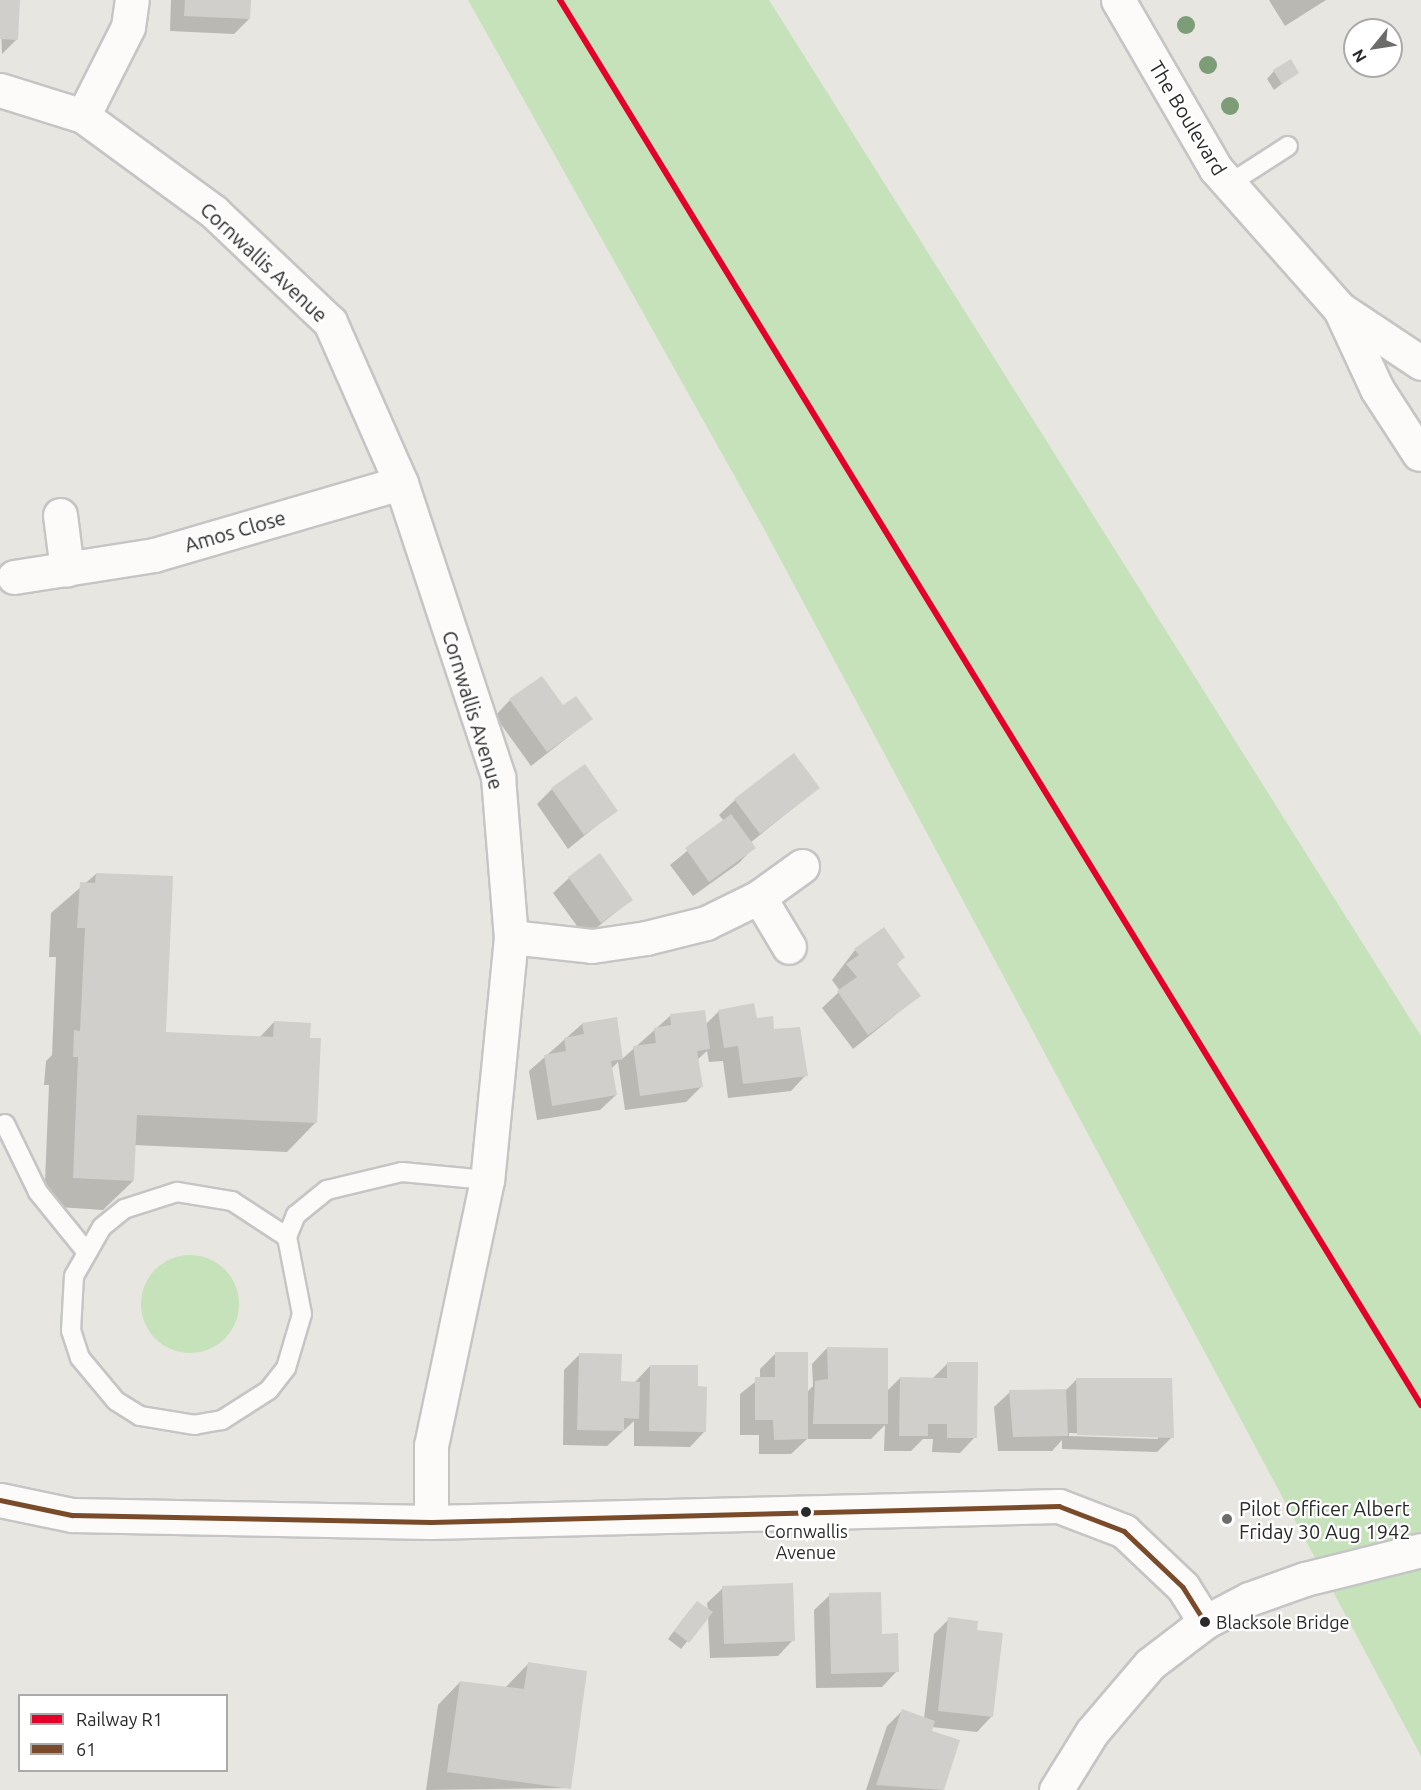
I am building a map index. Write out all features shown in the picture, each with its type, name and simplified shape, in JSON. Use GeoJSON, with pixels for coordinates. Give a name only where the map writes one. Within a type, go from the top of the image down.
{"type":"FeatureCollection","features":[{"type":"Feature","properties":{"kind":"street"},"geometry":{"type":"LineString","coordinates":[[83,116],[128,27],[132,0]]}},
{"type":"Feature","properties":{"kind":"street","name":"The Boulevard"},"geometry":{"type":"LineString","coordinates":[[1118,0],[1229,184],[1340,309],[1421,363]]}},
{"type":"Feature","properties":{"kind":"street","name":"Cornwallis Avenue"},"geometry":{"type":"LineString","coordinates":[[0,90],[83,116],[214,212],[330,322],[401,483],[498,777],[511,937],[487,1180],[431,1445],[431,1522]]}},
{"type":"Feature","properties":{"kind":"street","name":"The Boulevard"},"geometry":{"type":"LineString","coordinates":[[1340,309],[1377,389],[1420,458]]}},
{"type":"Feature","properties":{"kind":"street","name":"Amos Close"},"geometry":{"type":"LineString","coordinates":[[14,577],[154,555],[401,483]]}},
{"type":"Feature","properties":{"kind":"street"},"geometry":{"type":"LineString","coordinates":[[60,515],[67,570]]}},
{"type":"Feature","properties":{"kind":"street"},"geometry":{"type":"LineString","coordinates":[[511,937],[592,946],[646,938],[706,922],[759,897],[802,866]]}},
{"type":"Feature","properties":{"kind":"street"},"geometry":{"type":"LineString","coordinates":[[759,897],[789,947]]}},
{"type":"Feature","properties":{"kind":"street"},"geometry":{"type":"LineString","coordinates":[[0,1500],[72,1515],[431,1522],[1059,1506],[1124,1531],[1183,1587],[1205,1622]]}},
{"type":"Feature","properties":{"kind":"street"},"geometry":{"type":"LineString","coordinates":[[1056,1790],[1092,1732],[1150,1664],[1205,1622],[1248,1599],[1305,1579],[1421,1550]]}},
{"type":"Feature","properties":{"kind":"lane"},"geometry":{"type":"LineString","coordinates":[[1229,184],[1288,146]]}},
{"type":"Feature","properties":{"kind":"lane"},"geometry":{"type":"LineString","coordinates":[[5,1124],[38,1192],[85,1250]]}},
{"type":"Feature","properties":{"kind":"lane"},"geometry":{"type":"LineString","coordinates":[[287,1237],[232,1201],[177,1192],[124,1209],[85,1250],[69,1304],[80,1358],[109,1395],[140,1416],[195,1425],[248,1408],[286,1368],[303,1314],[287,1237],[296,1215],[327,1190],[402,1172],[487,1180]]}},
{"type":"Feature","properties":{"kind":"green space"},"geometry":{"type":"Polygon","coordinates":[[[468,0],[769,0],[1421,1036],[1421,1756],[763,527],[468,0]]]}},
{"type":"Feature","properties":{"kind":"green space"},"geometry":{"type":"Polygon","coordinates":[[[190,1255],[209,1259],[225,1269],[235,1285],[239,1304],[235,1323],[225,1339],[209,1349],[190,1353],[171,1349],[155,1339],[145,1323],[141,1304],[145,1285],[155,1269],[171,1259],[190,1255]]]}},
{"type":"Feature","properties":{"kind":"building"},"geometry":{"type":"Polygon","coordinates":[[[0,0],[20,0],[18,40],[0,39],[0,0]]]}},
{"type":"Feature","properties":{"kind":"building"},"geometry":{"type":"Polygon","coordinates":[[[185,0],[251,0],[250,19],[184,16],[185,0]]]}},
{"type":"Feature","properties":{"kind":"building"},"geometry":{"type":"Polygon","coordinates":[[[1291,59],[1299,73],[1282,84],[1273,70],[1291,59]]]}},
{"type":"Feature","properties":{"kind":"building"},"geometry":{"type":"Polygon","coordinates":[[[542,676],[563,705],[576,696],[593,719],[547,752],[509,699],[542,676]]]}},
{"type":"Feature","properties":{"kind":"building"},"geometry":{"type":"Polygon","coordinates":[[[794,753],[820,788],[760,834],[734,799],[794,753]]]}},
{"type":"Feature","properties":{"kind":"building"},"geometry":{"type":"Polygon","coordinates":[[[585,764],[618,811],[584,835],[551,788],[585,764]]]}},
{"type":"Feature","properties":{"kind":"building"},"geometry":{"type":"Polygon","coordinates":[[[731,814],[756,848],[709,882],[685,848],[731,814]]]}},
{"type":"Feature","properties":{"kind":"building"},"geometry":{"type":"Polygon","coordinates":[[[600,853],[633,900],[601,923],[568,877],[600,853]]]}},
{"type":"Feature","properties":{"kind":"building"},"geometry":{"type":"Polygon","coordinates":[[[96,873],[173,876],[166,1032],[273,1037],[274,1021],[311,1023],[310,1038],[321,1038],[317,1123],[137,1115],[134,1181],[73,1178],[78,1057],[73,1057],[74,1030],[80,1031],[85,928],[77,928],[80,882],[95,883],[96,873]]]}},
{"type":"Feature","properties":{"kind":"building"},"geometry":{"type":"Polygon","coordinates":[[[884,927],[905,957],[897,964],[921,996],[868,1035],[837,991],[857,977],[846,964],[859,955],[854,949],[884,927]]]}},
{"type":"Feature","properties":{"kind":"building"},"geometry":{"type":"Polygon","coordinates":[[[754,1003],[757,1018],[773,1016],[774,1029],[800,1027],[808,1076],[743,1084],[738,1046],[724,1048],[718,1010],[754,1003]]]}},
{"type":"Feature","properties":{"kind":"building"},"geometry":{"type":"Polygon","coordinates":[[[705,1010],[710,1049],[697,1051],[703,1087],[640,1096],[633,1046],[656,1043],[654,1028],[671,1025],[670,1014],[705,1010]]]}},
{"type":"Feature","properties":{"kind":"building"},"geometry":{"type":"Polygon","coordinates":[[[617,1017],[623,1059],[611,1061],[617,1095],[552,1106],[544,1055],[566,1051],[564,1038],[584,1034],[582,1023],[617,1017]]]}},
{"type":"Feature","properties":{"kind":"building"},"geometry":{"type":"Polygon","coordinates":[[[827,1347],[888,1348],[888,1424],[813,1424],[815,1381],[828,1379],[827,1347]]]}},
{"type":"Feature","properties":{"kind":"building"},"geometry":{"type":"Polygon","coordinates":[[[775,1352],[808,1352],[808,1439],[774,1440],[773,1420],[755,1420],[755,1377],[775,1377],[775,1352]]]}},
{"type":"Feature","properties":{"kind":"building"},"geometry":{"type":"Polygon","coordinates":[[[579,1353],[622,1354],[621,1381],[640,1382],[639,1419],[624,1418],[624,1431],[577,1430],[579,1353]]]}},
{"type":"Feature","properties":{"kind":"building"},"geometry":{"type":"Polygon","coordinates":[[[947,1362],[978,1362],[977,1438],[947,1438],[947,1424],[928,1424],[928,1436],[899,1436],[900,1377],[947,1378],[947,1362]]]}},
{"type":"Feature","properties":{"kind":"building"},"geometry":{"type":"Polygon","coordinates":[[[650,1365],[698,1365],[698,1386],[707,1387],[706,1432],[649,1431],[650,1365]]]}},
{"type":"Feature","properties":{"kind":"building"},"geometry":{"type":"Polygon","coordinates":[[[1076,1378],[1172,1378],[1174,1438],[1077,1435],[1076,1378]]]}},
{"type":"Feature","properties":{"kind":"building"},"geometry":{"type":"Polygon","coordinates":[[[1066,1389],[1068,1436],[1013,1437],[1009,1390],[1066,1389]]]}},
{"type":"Feature","properties":{"kind":"building"},"geometry":{"type":"Polygon","coordinates":[[[793,1583],[795,1641],[724,1644],[722,1586],[793,1583]]]}},
{"type":"Feature","properties":{"kind":"building"},"geometry":{"type":"Polygon","coordinates":[[[881,1592],[882,1634],[898,1633],[899,1672],[831,1674],[829,1593],[881,1592]]]}},
{"type":"Feature","properties":{"kind":"building"},"geometry":{"type":"Polygon","coordinates":[[[697,1601],[713,1612],[689,1643],[674,1631],[697,1601]]]}},
{"type":"Feature","properties":{"kind":"building"},"geometry":{"type":"Polygon","coordinates":[[[948,1617],[978,1621],[977,1630],[1003,1633],[993,1717],[938,1711],[948,1617]]]}},
{"type":"Feature","properties":{"kind":"building"},"geometry":{"type":"Polygon","coordinates":[[[528,1662],[587,1671],[571,1789],[447,1772],[460,1681],[524,1689],[528,1662]]]}},
{"type":"Feature","properties":{"kind":"building"},"geometry":{"type":"Polygon","coordinates":[[[902,1709],[935,1721],[932,1731],[960,1740],[944,1790],[876,1785],[902,1709]]]}},
{"type":"Feature","properties":{"kind":"rail line","name":"R1"},"geometry":{"type":"LineString","coordinates":[[560,0],[1421,1405]]}},
{"type":"Feature","properties":{"kind":"transit line","name":"61"},"geometry":{"type":"LineString","coordinates":[[0,1500],[72,1515],[431,1522],[1059,1506],[1124,1531],[1183,1587],[1205,1622]]}},
{"type":"Feature","properties":{"kind":"place","name":"Cornwallis Avenue"},"geometry":{"type":"Point","coordinates":[806,1512]}},
{"type":"Feature","properties":{"kind":"place","name":"Pilot Officer Albert Friday 30 Aug 1942"},"geometry":{"type":"Point","coordinates":[1227,1519]}},
{"type":"Feature","properties":{"kind":"place","name":"Blacksole Bridge"},"geometry":{"type":"Point","coordinates":[1205,1622]}}]}
